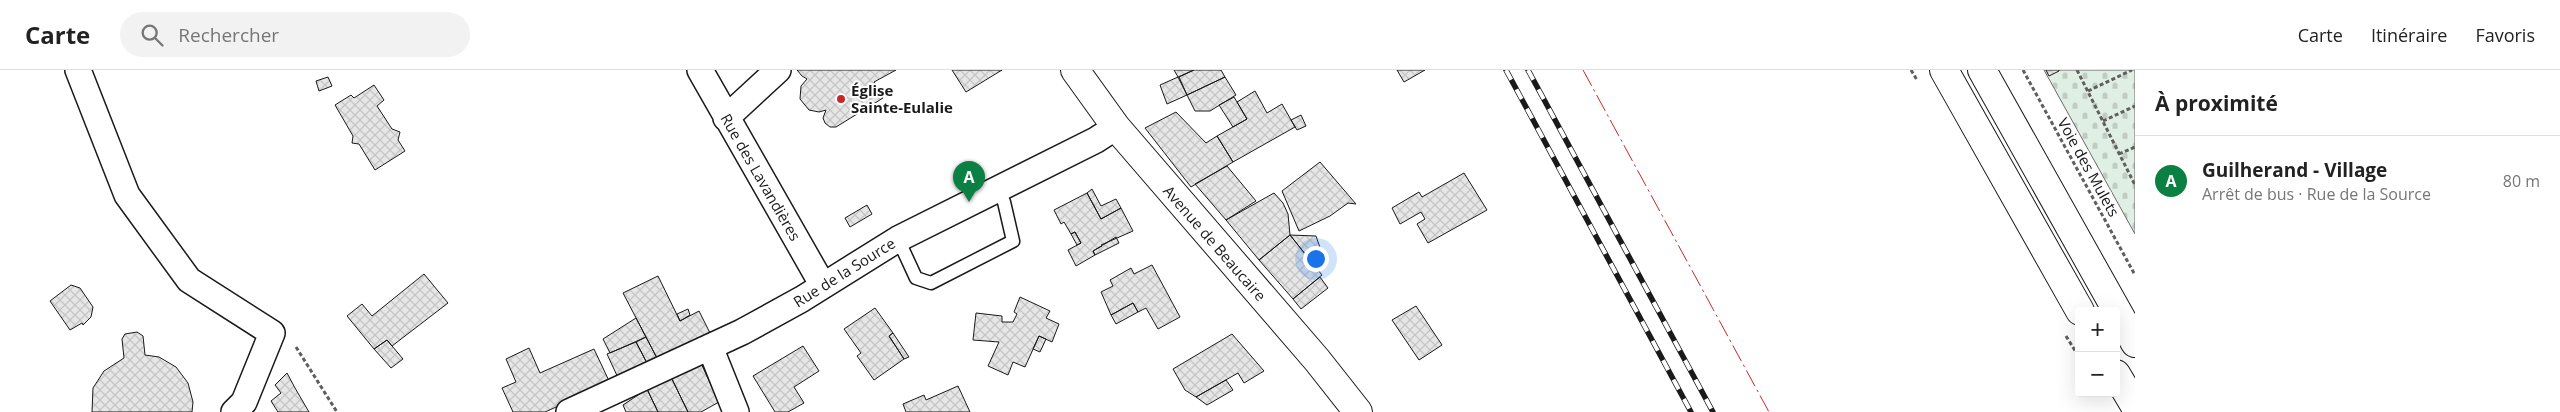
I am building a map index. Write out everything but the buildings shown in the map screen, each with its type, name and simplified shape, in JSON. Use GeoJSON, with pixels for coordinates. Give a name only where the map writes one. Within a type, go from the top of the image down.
{"type":"FeatureCollection","features":[{"type":"Feature","properties":{"kind":"main road","name":"Avenue de Beaucaire"},"geometry":{"type":"LineString","coordinates":[[1075,70],[1116,127],[1317,360],[1358,412]]}},
{"type":"Feature","properties":{"kind":"main road"},"geometry":{"type":"LineString","coordinates":[[1944,70],[2078,307]]}},
{"type":"Feature","properties":{"kind":"main road"},"geometry":{"type":"LineString","coordinates":[[1982,70],[2135,343]]}},
{"type":"Feature","properties":{"kind":"main road"},"geometry":{"type":"LineString","coordinates":[[2120,381],[2135,406]]}},
{"type":"Feature","properties":{"kind":"street"},"geometry":{"type":"LineString","coordinates":[[78,70],[127,194],[189,280],[272,333],[244,402],[234,412]]}},
{"type":"Feature","properties":{"kind":"street","name":"Rue des Lavandières"},"geometry":{"type":"LineString","coordinates":[[700,70],[822,284]]}},
{"type":"Feature","properties":{"kind":"street"},"geometry":{"type":"LineString","coordinates":[[726,118],[778,70]]}},
{"type":"Feature","properties":{"kind":"street","name":"Rue de la Source"},"geometry":{"type":"LineString","coordinates":[[569,412],[710,347],[802,299],[822,284],[898,238],[1096,140],[1116,127]]}},
{"type":"Feature","properties":{"kind":"street"},"geometry":{"type":"LineString","coordinates":[[710,347],[736,412]]}},
{"type":"Feature","properties":{"kind":"lane"},"geometry":{"type":"LineString","coordinates":[[898,238],[916,278],[931,283],[997,250],[1013,241],[1004,202],[997,188]]}},
{"type":"Feature","properties":{"kind":"path","name":"Voie des Mulets"},"geometry":{"type":"LineString","coordinates":[[2024,70],[2135,275]]}},
{"type":"Feature","properties":{"kind":"path"},"geometry":{"type":"LineString","coordinates":[[2077,70],[2135,185]]}},
{"type":"Feature","properties":{"kind":"path"},"geometry":{"type":"LineString","coordinates":[[2088,91],[2132,70]]}},
{"type":"Feature","properties":{"kind":"path"},"geometry":{"type":"LineString","coordinates":[[2103,121],[2135,106]]}},
{"type":"Feature","properties":{"kind":"path"},"geometry":{"type":"LineString","coordinates":[[2119,154],[2135,147]]}},
{"type":"Feature","properties":{"kind":"path"},"geometry":{"type":"LineString","coordinates":[[272,333],[295,345],[337,412]]}},
{"type":"Feature","properties":{"kind":"green space"},"geometry":{"type":"Polygon","coordinates":[[[2044,70],[2135,70],[2135,234],[2044,70]]]}},
{"type":"Feature","properties":{"kind":"railway"},"geometry":{"type":"LineString","coordinates":[[1506,70],[1691,412]]}},
{"type":"Feature","properties":{"kind":"railway"},"geometry":{"type":"LineString","coordinates":[[1528,70],[1713,412]]}},
{"type":"Feature","properties":{"kind":"power"},"geometry":{"type":"LineString","coordinates":[[1583,70],[1769,412]]}},
{"type":"Feature","properties":{"kind":"place","name":"Église Sainte-Eulalie"},"geometry":{"type":"Point","coordinates":[841,99]}},
{"type":"Feature","properties":{"kind":"place","name":"Guilherand - Village"},"geometry":{"type":"Point","coordinates":[969,202]}}]}
